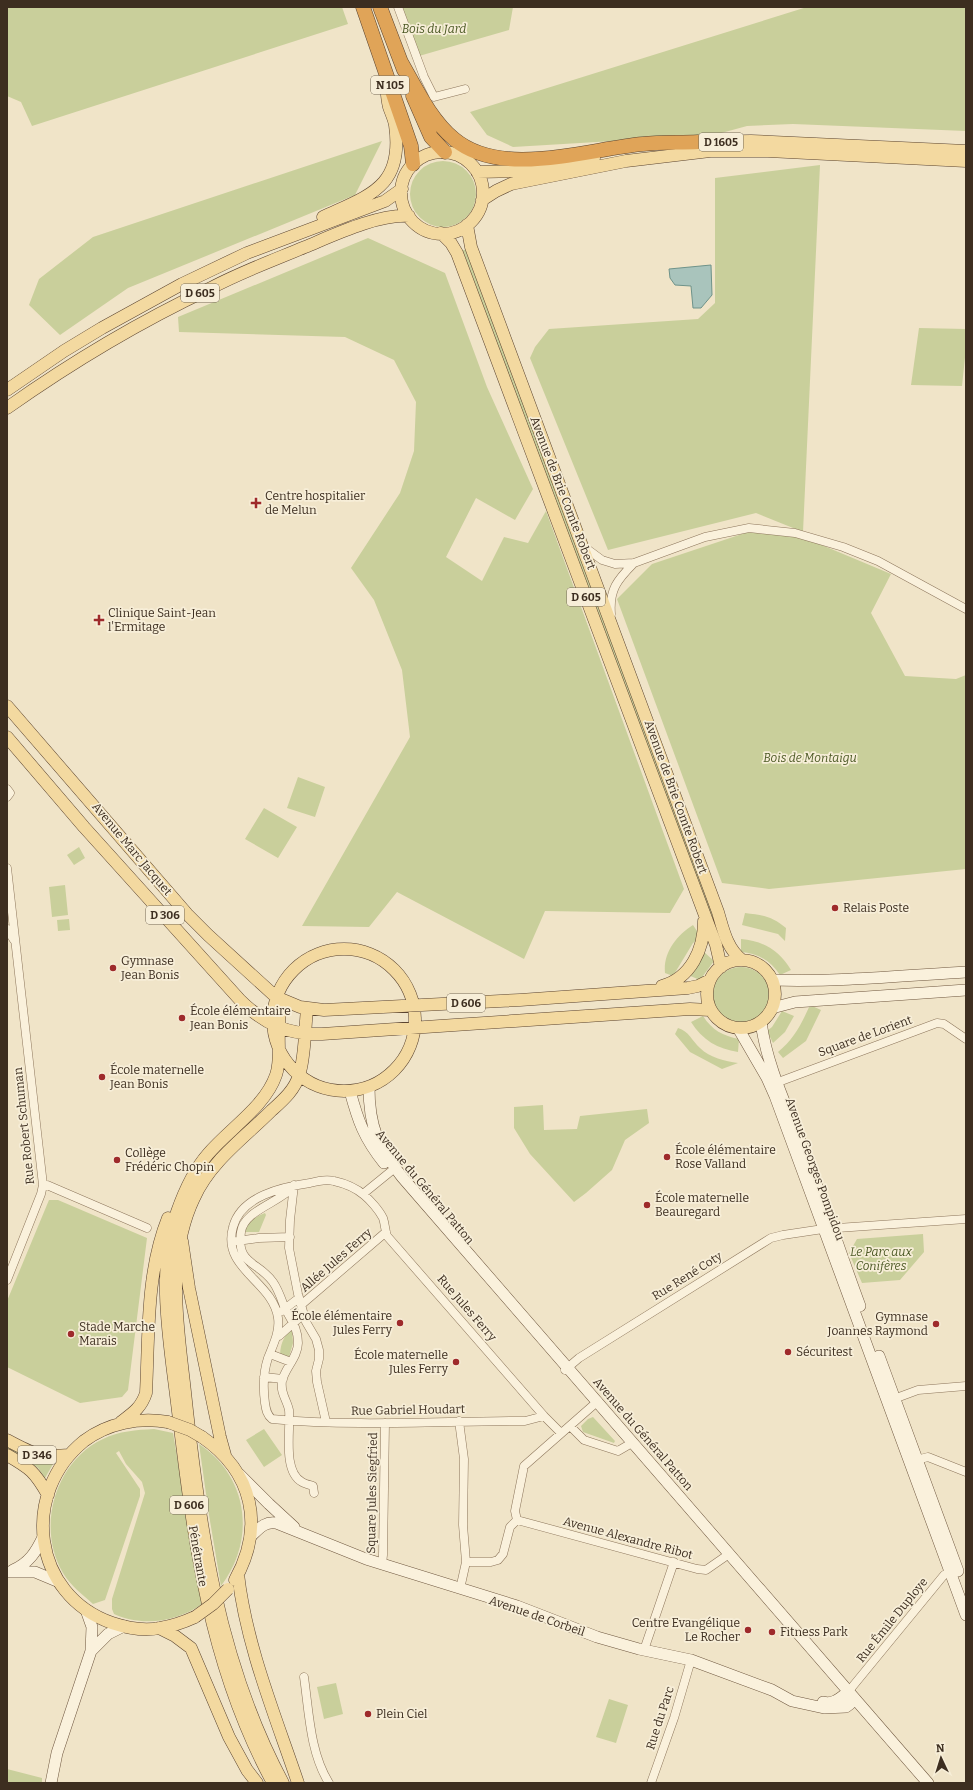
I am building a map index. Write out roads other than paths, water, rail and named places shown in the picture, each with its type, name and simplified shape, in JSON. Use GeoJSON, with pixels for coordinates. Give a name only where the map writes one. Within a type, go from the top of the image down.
{"type":"FeatureCollection","features":[{"type":"Feature","properties":{"kind":"highway","name":"N 105"},"geometry":{"type":"LineString","coordinates":[[363,7],[411,146],[413,164]]}},
{"type":"Feature","properties":{"kind":"highway","name":"N 105"},"geometry":{"type":"LineString","coordinates":[[380,7],[425,126],[434,142],[446,152]]}},
{"type":"Feature","properties":{"kind":"highway"},"geometry":{"type":"LineString","coordinates":[[401,62],[429,110],[441,126],[454,139],[464,146],[484,155],[499,158],[525,159],[643,144],[698,142]]}},
{"type":"Feature","properties":{"kind":"main road"},"geometry":{"type":"LineString","coordinates":[[256,250],[266,243],[370,196],[386,181],[393,166],[396,154],[395,124],[376,51],[377,46]]}},
{"type":"Feature","properties":{"kind":"main road","name":"D 1605"},"geometry":{"type":"LineString","coordinates":[[477,172],[525,171],[603,156],[698,142],[750,141],[966,151]]}},
{"type":"Feature","properties":{"kind":"main road"},"geometry":{"type":"LineString","coordinates":[[446,152],[461,156],[470,163],[477,172],[482,186],[482,200],[478,211],[467,225],[452,232],[441,233],[423,229],[409,216],[402,200],[402,189],[406,173],[413,164],[428,154],[446,152]]}},
{"type":"Feature","properties":{"kind":"main road","name":"D 1605"},"geometry":{"type":"LineString","coordinates":[[482,200],[511,184],[626,161],[704,152],[775,152],[966,161]]}},
{"type":"Feature","properties":{"kind":"main road","name":"D 605"},"geometry":{"type":"LineString","coordinates":[[7,390],[64,351],[102,328],[182,284],[256,250],[385,201],[402,189]]}},
{"type":"Feature","properties":{"kind":"main road","name":"D 605"},"geometry":{"type":"LineString","coordinates":[[7,408],[73,363],[111,340],[212,287],[351,229],[389,216],[409,216]]}},
{"type":"Feature","properties":{"kind":"main road","name":"Avenue de Brie Comte Robert"},"geometry":{"type":"LineString","coordinates":[[467,225],[471,247],[611,621],[728,942],[732,950],[742,960]]}},
{"type":"Feature","properties":{"kind":"main road","name":"Avenue de Brie Comte Robert"},"geometry":{"type":"LineString","coordinates":[[441,233],[451,243],[457,253],[689,874],[704,918],[716,945],[721,967]]}},
{"type":"Feature","properties":{"kind":"main road","name":"Avenue Marc Jacquet"},"geometry":{"type":"LineString","coordinates":[[7,706],[187,914],[262,985],[281,1000]]}},
{"type":"Feature","properties":{"kind":"main road","name":"Avenue Marc Jacquet"},"geometry":{"type":"LineString","coordinates":[[7,737],[240,1000],[257,1015],[279,1028]]}},
{"type":"Feature","properties":{"kind":"main road"},"geometry":{"type":"LineString","coordinates":[[652,990],[676,980],[685,973],[700,948],[704,933],[704,918]]}},
{"type":"Feature","properties":{"kind":"main road"},"geometry":{"type":"LineString","coordinates":[[332,950],[359,950],[383,961],[402,979],[413,1004],[414,1030],[406,1056],[388,1076],[369,1087],[350,1091],[338,1091],[320,1087],[297,1074],[281,1053],[273,1028],[275,1001],[287,977],[307,959],[332,950]]}},
{"type":"Feature","properties":{"kind":"main road"},"geometry":{"type":"LineString","coordinates":[[742,960],[759,966],[766,972],[772,980],[775,989],[775,998],[772,1008],[761,1022],[751,1027],[738,1028],[729,1026],[719,1021],[710,1010],[707,990],[710,980],[721,967],[731,962],[742,960]]}},
{"type":"Feature","properties":{"kind":"main road"},"geometry":{"type":"LineString","coordinates":[[772,980],[794,981],[897,977],[966,972]]}},
{"type":"Feature","properties":{"kind":"main road","name":"D 606"},"geometry":{"type":"LineString","coordinates":[[187,1188],[194,1173],[208,1154],[253,1110],[271,1086],[278,1068],[281,1000],[307,1009],[324,1010],[399,1007],[688,988],[698,986],[710,980]]}},
{"type":"Feature","properties":{"kind":"main road"},"geometry":{"type":"LineString","coordinates":[[772,1008],[795,1002],[966,990]]}},
{"type":"Feature","properties":{"kind":"main road","name":"D 606"},"geometry":{"type":"LineString","coordinates":[[181,1233],[194,1197],[212,1169],[283,1099],[296,1084],[302,1066],[307,1009]]}},
{"type":"Feature","properties":{"kind":"main road","name":"D 606"},"geometry":{"type":"LineString","coordinates":[[279,1028],[304,1035],[690,1009],[710,1010]]}},
{"type":"Feature","properties":{"kind":"main road","name":"Avenue Georges Pompidou"},"geometry":{"type":"LineString","coordinates":[[761,1022],[764,1044],[773,1083],[804,1179],[810,1183],[828,1229],[954,1570]]}},
{"type":"Feature","properties":{"kind":"main road","name":"Avenue Georges Pompidou"},"geometry":{"type":"LineString","coordinates":[[738,1028],[773,1083],[805,1153],[828,1229]]}},
{"type":"Feature","properties":{"kind":"main road","name":"Avenue du Général Patton"},"geometry":{"type":"LineString","coordinates":[[369,1087],[370,1106],[376,1138],[393,1169]]}},
{"type":"Feature","properties":{"kind":"main road","name":"Avenue du Général Patton"},"geometry":{"type":"LineString","coordinates":[[350,1091],[364,1135],[371,1147],[393,1169],[566,1368],[727,1555],[919,1783]]}},
{"type":"Feature","properties":{"kind":"main road"},"geometry":{"type":"LineString","coordinates":[[119,1424],[147,1420],[168,1422],[190,1430],[202,1437],[225,1455],[239,1473],[249,1502],[250,1538],[246,1556],[238,1574],[228,1589],[213,1604],[195,1617],[178,1624],[159,1628],[124,1626],[106,1620],[86,1610],[74,1600],[59,1582],[48,1557],[43,1537],[42,1520],[48,1495],[55,1477],[69,1454],[91,1436],[119,1424],[136,1412],[143,1404],[146,1393],[151,1288],[155,1261],[163,1230],[170,1213],[187,1188]]}},
{"type":"Feature","properties":{"kind":"main road","name":"Pénétrante"},"geometry":{"type":"LineString","coordinates":[[187,1188],[173,1224],[167,1264],[170,1348],[188,1501],[200,1569],[212,1622],[236,1702],[250,1737],[273,1783]]}},
{"type":"Feature","properties":{"kind":"main road"},"geometry":{"type":"LineString","coordinates":[[181,1233],[189,1288],[225,1455]]}},
{"type":"Feature","properties":{"kind":"main road","name":"Pénétrante"},"geometry":{"type":"LineString","coordinates":[[181,1233],[176,1259],[178,1327],[193,1463],[208,1560],[223,1626],[240,1686],[267,1752],[284,1783]]}},
{"type":"Feature","properties":{"kind":"main road","name":"Avenue du Général Patton"},"geometry":{"type":"LineString","coordinates":[[596,1403],[727,1555]]}},
{"type":"Feature","properties":{"kind":"main road","name":"D 346"},"geometry":{"type":"LineString","coordinates":[[7,1440],[38,1456],[49,1457],[69,1454]]}},
{"type":"Feature","properties":{"kind":"main road","name":"D 346"},"geometry":{"type":"LineString","coordinates":[[7,1456],[27,1466],[40,1480],[48,1495]]}},
{"type":"Feature","properties":{"kind":"main road","name":"Avenue de Corbeil"},"geometry":{"type":"LineString","coordinates":[[239,1473],[269,1504],[304,1535]]}},
{"type":"Feature","properties":{"kind":"main road","name":"Avenue de Corbeil"},"geometry":{"type":"LineString","coordinates":[[250,1538],[262,1525],[271,1522],[346,1552],[517,1606],[597,1637],[644,1650],[691,1660],[772,1690],[793,1693],[829,1704],[847,1697]]}},
{"type":"Feature","properties":{"kind":"main road"},"geometry":{"type":"LineString","coordinates":[[7,1572],[20,1567],[29,1560],[38,1548],[43,1537]]}},
{"type":"Feature","properties":{"kind":"main road"},"geometry":{"type":"LineString","coordinates":[[954,1570],[966,1592]]}},
{"type":"Feature","properties":{"kind":"main road"},"geometry":{"type":"LineString","coordinates":[[954,1570],[966,1615]]}},
{"type":"Feature","properties":{"kind":"main road"},"geometry":{"type":"LineString","coordinates":[[7,1572],[34,1572],[59,1582]]}},
{"type":"Feature","properties":{"kind":"main road"},"geometry":{"type":"LineString","coordinates":[[238,1574],[240,1590],[255,1655],[298,1783]]}},
{"type":"Feature","properties":{"kind":"main road"},"geometry":{"type":"LineString","coordinates":[[51,1783],[57,1753],[91,1651],[92,1627],[86,1610]]}},
{"type":"Feature","properties":{"kind":"main road"},"geometry":{"type":"LineString","coordinates":[[91,1651],[108,1634],[124,1626]]}},
{"type":"Feature","properties":{"kind":"main road"},"geometry":{"type":"LineString","coordinates":[[159,1628],[175,1636],[191,1648],[229,1737],[247,1770],[257,1783]]}},
{"type":"Feature","properties":{"kind":"main road","name":"Avenue du Général Patton"},"geometry":{"type":"LineString","coordinates":[[847,1697],[928,1783]]}},
{"type":"Feature","properties":{"kind":"street"},"geometry":{"type":"LineString","coordinates":[[398,7],[424,77],[434,97],[465,89]]}},
{"type":"Feature","properties":{"kind":"street"},"geometry":{"type":"LineString","coordinates":[[583,546],[602,560],[615,564],[634,563],[705,537],[749,528],[795,534],[843,547],[878,561],[966,609]]}},
{"type":"Feature","properties":{"kind":"street"},"geometry":{"type":"LineString","coordinates":[[611,621],[610,600],[614,587],[621,576],[634,563]]}},
{"type":"Feature","properties":{"kind":"street","name":"Rue Robert Schuman"},"geometry":{"type":"LineString","coordinates":[[7,868],[43,1184],[41,1194],[7,1280]]}},
{"type":"Feature","properties":{"kind":"street","name":"Rue Robert Schuman"},"geometry":{"type":"LineString","coordinates":[[7,929],[15,940]]}},
{"type":"Feature","properties":{"kind":"street","name":"Square de Lorient"},"geometry":{"type":"LineString","coordinates":[[773,1083],[938,1022],[944,1024],[966,1039]]}},
{"type":"Feature","properties":{"kind":"street"},"geometry":{"type":"LineString","coordinates":[[283,1379],[264,1377],[278,1324],[273,1302],[238,1263],[233,1252],[231,1242],[235,1220],[246,1206],[270,1192],[294,1185],[333,1180],[363,1194],[393,1169]]}},
{"type":"Feature","properties":{"kind":"street"},"geometry":{"type":"LineString","coordinates":[[43,1184],[147,1228]]}},
{"type":"Feature","properties":{"kind":"street"},"geometry":{"type":"LineString","coordinates":[[294,1185],[289,1248],[301,1306],[308,1327],[316,1339],[319,1359],[316,1371],[317,1382],[326,1422]]}},
{"type":"Feature","properties":{"kind":"street"},"geometry":{"type":"LineString","coordinates":[[294,1185],[283,1196],[246,1220],[242,1228],[240,1239],[243,1256],[248,1262],[265,1274],[273,1282],[290,1315],[297,1333],[298,1348],[283,1379],[282,1393],[288,1407],[291,1469],[301,1482],[313,1486],[314,1493]]}},
{"type":"Feature","properties":{"kind":"street","name":"Rue Jules Ferry"},"geometry":{"type":"LineString","coordinates":[[363,1194],[380,1213],[386,1232],[544,1416],[561,1433]]}},
{"type":"Feature","properties":{"kind":"street","name":"Rue René Coty"},"geometry":{"type":"LineString","coordinates":[[566,1368],[579,1358],[642,1318],[771,1238],[828,1229],[966,1219]]}},
{"type":"Feature","properties":{"kind":"street","name":"Allée Jules Ferry"},"geometry":{"type":"LineString","coordinates":[[301,1306],[386,1232]]}},
{"type":"Feature","properties":{"kind":"street"},"geometry":{"type":"LineString","coordinates":[[231,1242],[240,1239],[290,1237]]}},
{"type":"Feature","properties":{"kind":"street"},"geometry":{"type":"LineString","coordinates":[[278,1324],[282,1327],[290,1315],[301,1306]]}},
{"type":"Feature","properties":{"kind":"street"},"geometry":{"type":"LineString","coordinates":[[278,1324],[301,1306]]}},
{"type":"Feature","properties":{"kind":"street"},"geometry":{"type":"LineString","coordinates":[[270,1354],[291,1362]]}},
{"type":"Feature","properties":{"kind":"street","name":"Rue Gabriel Houdart"},"geometry":{"type":"LineString","coordinates":[[264,1377],[266,1411],[268,1416],[272,1419],[385,1423],[525,1421],[544,1416]]}},
{"type":"Feature","properties":{"kind":"street"},"geometry":{"type":"LineString","coordinates":[[891,1400],[918,1390],[966,1386]]}},
{"type":"Feature","properties":{"kind":"street"},"geometry":{"type":"LineString","coordinates":[[466,1562],[491,1562],[498,1560],[503,1554],[510,1527],[517,1520],[515,1511],[524,1466],[596,1403]]}},
{"type":"Feature","properties":{"kind":"street"},"geometry":{"type":"LineString","coordinates":[[459,1421],[464,1460],[463,1525],[466,1562],[460,1589]]}},
{"type":"Feature","properties":{"kind":"street","name":"Square Jules Siegfried"},"geometry":{"type":"LineString","coordinates":[[382,1564],[384,1548],[385,1423]]}},
{"type":"Feature","properties":{"kind":"street"},"geometry":{"type":"LineString","coordinates":[[570,1426],[584,1440],[618,1451],[630,1444]]}},
{"type":"Feature","properties":{"kind":"street"},"geometry":{"type":"LineString","coordinates":[[914,1461],[928,1457],[966,1472]]}},
{"type":"Feature","properties":{"kind":"street","name":"Avenue Alexandre Ribot"},"geometry":{"type":"LineString","coordinates":[[517,1520],[674,1562],[697,1570],[706,1570],[727,1555]]}},
{"type":"Feature","properties":{"kind":"street"},"geometry":{"type":"LineString","coordinates":[[644,1650],[674,1562]]}},
{"type":"Feature","properties":{"kind":"street","name":"Rue Émile Duploye"},"geometry":{"type":"LineString","coordinates":[[847,1697],[944,1575],[954,1570]]}},
{"type":"Feature","properties":{"kind":"street","name":"Rue du Parc"},"geometry":{"type":"LineString","coordinates":[[651,1783],[674,1718],[691,1660]]}},
{"type":"Feature","properties":{"kind":"street"},"geometry":{"type":"LineString","coordinates":[[304,1677],[313,1738],[322,1772],[329,1783]]}},
{"type":"Feature","properties":{"kind":"water"},"geometry":{"type":"Polygon","coordinates":[[[711,265],[712,295],[701,308],[693,308],[691,286],[675,285],[670,278],[669,269],[711,265]]]}},
{"type":"Feature","properties":{"kind":"place","name":"Centre hospitalier de Melun"},"geometry":{"type":"Point","coordinates":[256,503]}},
{"type":"Feature","properties":{"kind":"place","name":"Clinique Saint-Jean l'Ermitage"},"geometry":{"type":"Point","coordinates":[99,620]}},
{"type":"Feature","properties":{"kind":"place","name":"Relais Poste"},"geometry":{"type":"Point","coordinates":[835,908]}},
{"type":"Feature","properties":{"kind":"place","name":"Gymnase Jean Bonis"},"geometry":{"type":"Point","coordinates":[113,968]}},
{"type":"Feature","properties":{"kind":"place","name":"École élémentaire Jean Bonis"},"geometry":{"type":"Point","coordinates":[182,1018]}},
{"type":"Feature","properties":{"kind":"place","name":"École maternelle Jean Bonis"},"geometry":{"type":"Point","coordinates":[102,1077]}},
{"type":"Feature","properties":{"kind":"place","name":"École élémentaire Rose Valland"},"geometry":{"type":"Point","coordinates":[667,1157]}},
{"type":"Feature","properties":{"kind":"place","name":"Collège Frédéric Chopin"},"geometry":{"type":"Point","coordinates":[117,1160]}},
{"type":"Feature","properties":{"kind":"place","name":"École maternelle Beauregard"},"geometry":{"type":"Point","coordinates":[647,1205]}},
{"type":"Feature","properties":{"kind":"place","name":"École élémentaire Jules Ferry"},"geometry":{"type":"Point","coordinates":[400,1323]}},
{"type":"Feature","properties":{"kind":"place","name":"Gymnase Joannes Raymond"},"geometry":{"type":"Point","coordinates":[936,1324]}},
{"type":"Feature","properties":{"kind":"place","name":"Stade Marche Marais"},"geometry":{"type":"Point","coordinates":[71,1334]}},
{"type":"Feature","properties":{"kind":"place","name":"Sécuritest"},"geometry":{"type":"Point","coordinates":[788,1352]}},
{"type":"Feature","properties":{"kind":"place","name":"École maternelle Jules Ferry"},"geometry":{"type":"Point","coordinates":[456,1362]}},
{"type":"Feature","properties":{"kind":"place","name":"Centre Evangélique Le Rocher"},"geometry":{"type":"Point","coordinates":[748,1630]}},
{"type":"Feature","properties":{"kind":"place","name":"Fitness Park"},"geometry":{"type":"Point","coordinates":[772,1632]}},
{"type":"Feature","properties":{"kind":"place","name":"Plein Ciel"},"geometry":{"type":"Point","coordinates":[368,1714]}},
{"type":"Feature","properties":{"kind":"park label","name":"Bois du Jard"},"geometry":{"type":"Point","coordinates":[434,29]}},
{"type":"Feature","properties":{"kind":"park label","name":"Bois de Montaigu"},"geometry":{"type":"Point","coordinates":[810,758]}},
{"type":"Feature","properties":{"kind":"park label","name":"Le Parc aux Conifères"},"geometry":{"type":"Point","coordinates":[881,1259]}}]}
